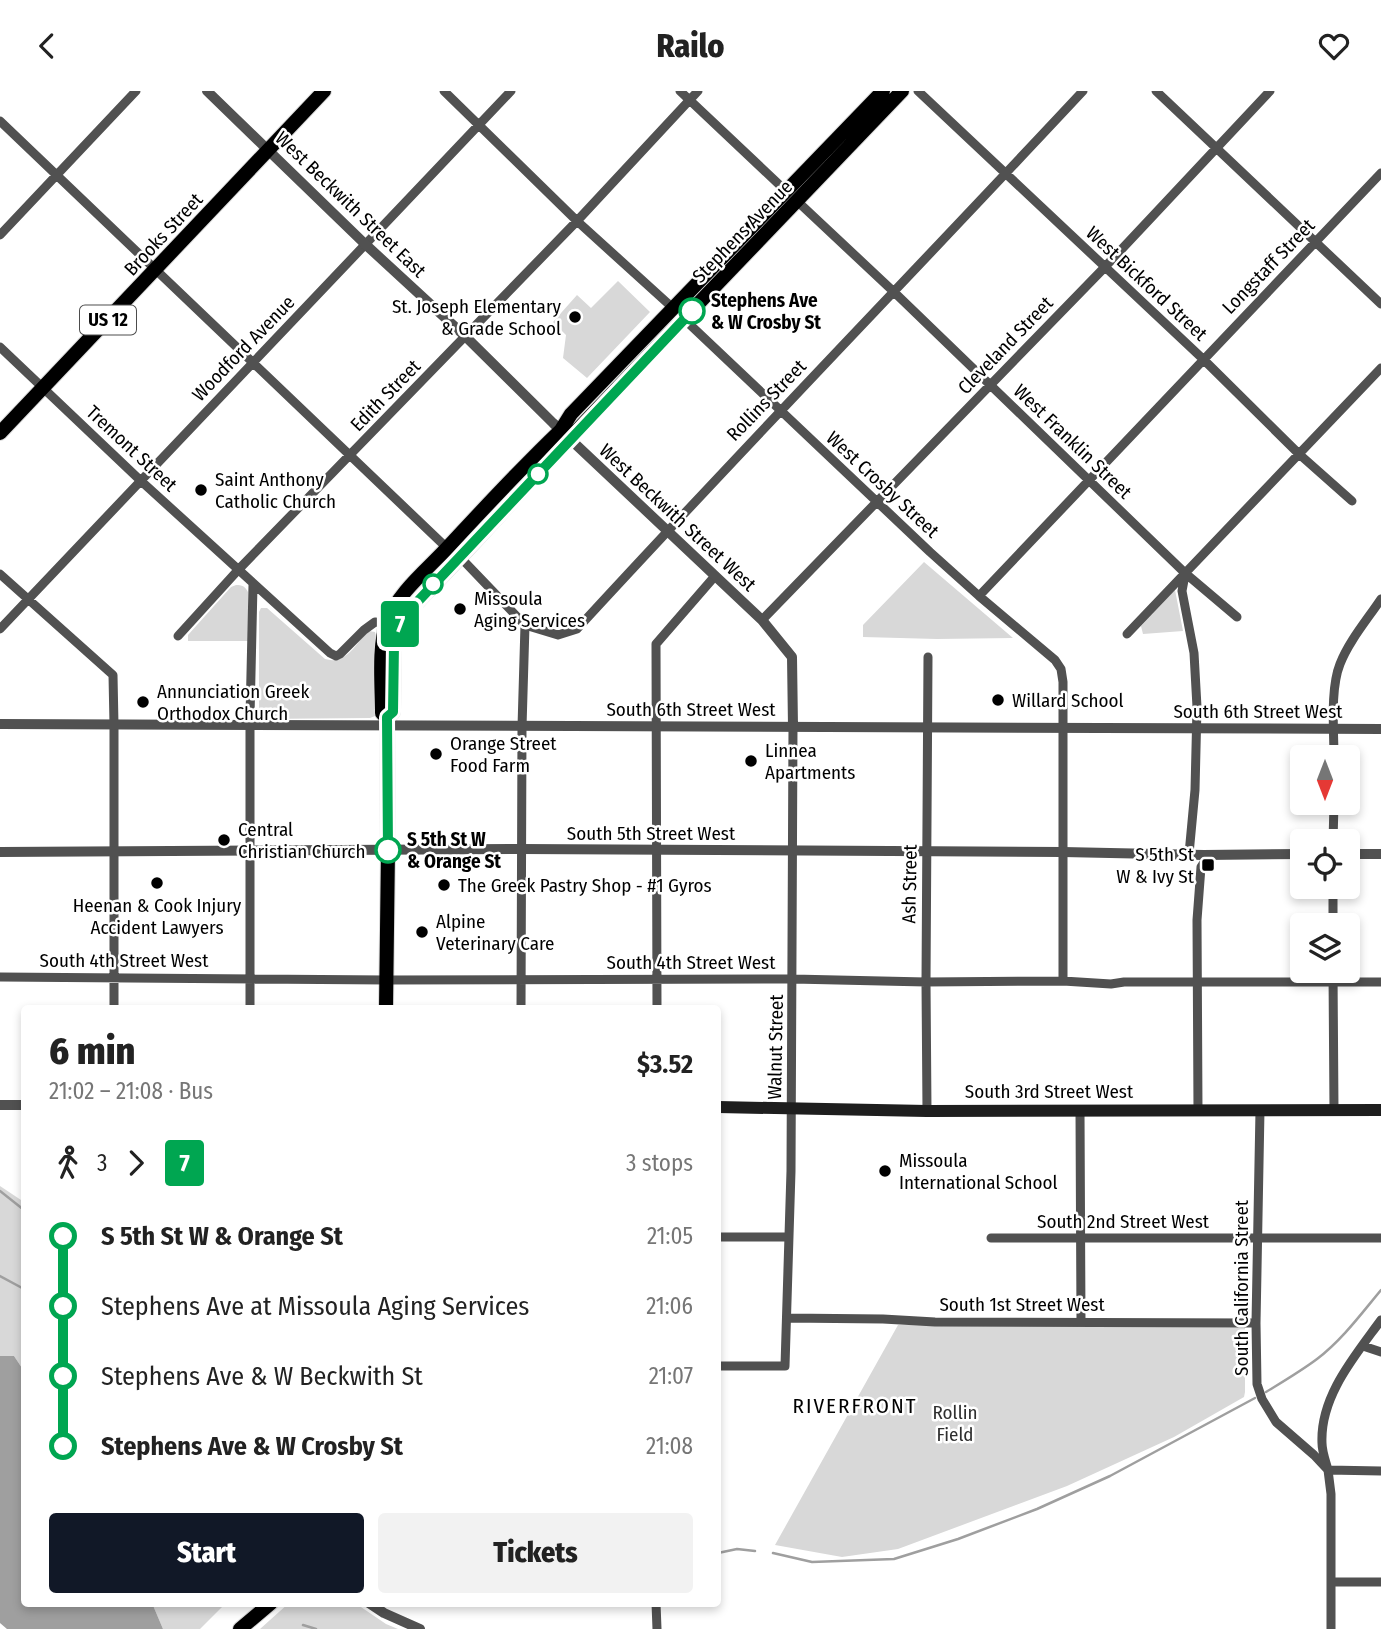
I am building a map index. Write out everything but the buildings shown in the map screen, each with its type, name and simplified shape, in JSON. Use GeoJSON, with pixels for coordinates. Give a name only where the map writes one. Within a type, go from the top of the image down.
{"type":"FeatureCollection","features":[{"type":"Feature","properties":{"kind":"main road","name":"Brooks Street"},"geometry":{"type":"LineString","coordinates":[[0,433],[324,91]]}},
{"type":"Feature","properties":{"kind":"main road","name":"Stephens Avenue"},"geometry":{"type":"LineString","coordinates":[[792,196],[883,91]]}},
{"type":"Feature","properties":{"kind":"main road","name":"Stephens Avenue"},"geometry":{"type":"LineString","coordinates":[[566,435],[447,548],[394,606],[383,642],[382,713],[387,722],[393,712],[394,644],[404,616],[460,557],[566,435],[571,414],[679,314],[792,196],[902,91]]}},
{"type":"Feature","properties":{"kind":"main road"},"geometry":{"type":"LineString","coordinates":[[386,1005],[387,722]]}},
{"type":"Feature","properties":{"kind":"main road","name":"South 3rd Street West"},"geometry":{"type":"LineString","coordinates":[[721,1107],[927,1111],[1381,1110]]}},
{"type":"Feature","properties":{"kind":"main road"},"geometry":{"type":"LineString","coordinates":[[240,1629],[266,1607]]}},
{"type":"Feature","properties":{"kind":"street"},"geometry":{"type":"LineString","coordinates":[[0,235],[136,91]]}},
{"type":"Feature","properties":{"kind":"street","name":"West Beckwith Street East"},"geometry":{"type":"LineString","coordinates":[[207,91],[566,435]]}},
{"type":"Feature","properties":{"kind":"street","name":"West Crosby Street"},"geometry":{"type":"LineString","coordinates":[[444,91],[577,221],[679,314],[779,411],[979,596],[1055,660],[1061,669],[1063,682],[1063,727]]}},
{"type":"Feature","properties":{"kind":"street","name":"Woodford Avenue"},"geometry":{"type":"LineString","coordinates":[[0,629],[511,91]]}},
{"type":"Feature","properties":{"kind":"street","name":"West Franklin Street"},"geometry":{"type":"LineString","coordinates":[[680,91],[894,292],[1185,573],[1237,617]]}},
{"type":"Feature","properties":{"kind":"street","name":"Edith Street"},"geometry":{"type":"LineString","coordinates":[[180,633],[577,221],[698,91]]}},
{"type":"Feature","properties":{"kind":"street","name":"West Bickford Street"},"geometry":{"type":"LineString","coordinates":[[918,91],[1203,359],[1299,454],[1352,501]]}},
{"type":"Feature","properties":{"kind":"street","name":"Rollins Street"},"geometry":{"type":"LineString","coordinates":[[525,625],[558,635],[576,629],[1083,91]]}},
{"type":"Feature","properties":{"kind":"street"},"geometry":{"type":"LineString","coordinates":[[1156,91],[1381,304]]}},
{"type":"Feature","properties":{"kind":"street","name":"Cleveland Street"},"geometry":{"type":"LineString","coordinates":[[762,620],[1104,268],[1270,91]]}},
{"type":"Feature","properties":{"kind":"street"},"geometry":{"type":"LineString","coordinates":[[0,121],[447,548]]}},
{"type":"Feature","properties":{"kind":"street","name":"Longstaff Street"},"geometry":{"type":"LineString","coordinates":[[979,596],[1381,173]]}},
{"type":"Feature","properties":{"kind":"street","name":"Tremont Street"},"geometry":{"type":"LineString","coordinates":[[0,347],[253,585],[330,653],[336,656],[375,622],[387,623]]}},
{"type":"Feature","properties":{"kind":"street"},"geometry":{"type":"LineString","coordinates":[[1127,633],[1381,368]]}},
{"type":"Feature","properties":{"kind":"street","name":"West Beckwith Street West"},"geometry":{"type":"LineString","coordinates":[[566,435],[762,620],[792,656],[793,727]]}},
{"type":"Feature","properties":{"kind":"street"},"geometry":{"type":"LineString","coordinates":[[460,557],[525,625],[521,1005]]}},
{"type":"Feature","properties":{"kind":"street"},"geometry":{"type":"LineString","coordinates":[[1185,573],[1182,591],[1196,668],[1197,728],[1189,854]]}},
{"type":"Feature","properties":{"kind":"street"},"geometry":{"type":"LineString","coordinates":[[0,574],[113,675],[114,1005]]}},
{"type":"Feature","properties":{"kind":"street"},"geometry":{"type":"LineString","coordinates":[[657,1005],[656,644],[715,576]]}},
{"type":"Feature","properties":{"kind":"street"},"geometry":{"type":"LineString","coordinates":[[250,1005],[253,585]]}},
{"type":"Feature","properties":{"kind":"street"},"geometry":{"type":"LineString","coordinates":[[1334,745],[1335,688],[1340,664],[1381,599]]}},
{"type":"Feature","properties":{"kind":"street","name":"Ash Street"},"geometry":{"type":"LineString","coordinates":[[927,1111],[928,657]]}},
{"type":"Feature","properties":{"kind":"street","name":"South 6th Street West"},"geometry":{"type":"LineString","coordinates":[[0,724],[251,725],[387,722],[522,727],[1381,729]]}},
{"type":"Feature","properties":{"kind":"street","name":"Walnut Street"},"geometry":{"type":"LineString","coordinates":[[721,1366],[785,1366],[792,1107],[793,727]]}},
{"type":"Feature","properties":{"kind":"street"},"geometry":{"type":"LineString","coordinates":[[1063,727],[1063,981]]}},
{"type":"Feature","properties":{"kind":"street","name":"South 5th Street West"},"geometry":{"type":"LineString","coordinates":[[0,852],[521,849],[1290,854]]}},
{"type":"Feature","properties":{"kind":"street"},"geometry":{"type":"LineString","coordinates":[[1360,853],[1381,854]]}},
{"type":"Feature","properties":{"kind":"street"},"geometry":{"type":"LineString","coordinates":[[1198,1110],[1197,919],[1201,867],[1209,855]]}},
{"type":"Feature","properties":{"kind":"street","name":"South 4th Street West"},"geometry":{"type":"LineString","coordinates":[[0,977],[793,979],[1111,983],[1290,978]]}},
{"type":"Feature","properties":{"kind":"street","name":"South 4th Street West"},"geometry":{"type":"LineString","coordinates":[[1360,979],[1381,982]]}},
{"type":"Feature","properties":{"kind":"street"},"geometry":{"type":"LineString","coordinates":[[1333,983],[1334,1110]]}},
{"type":"Feature","properties":{"kind":"street"},"geometry":{"type":"LineString","coordinates":[[0,1105],[21,1105]]}},
{"type":"Feature","properties":{"kind":"street","name":"South California Street"},"geometry":{"type":"LineString","coordinates":[[1260,1110],[1257,1384],[1262,1399],[1276,1422],[1328,1471]]}},
{"type":"Feature","properties":{"kind":"street"},"geometry":{"type":"LineString","coordinates":[[1080,1111],[1081,1322]]}},
{"type":"Feature","properties":{"kind":"street"},"geometry":{"type":"LineString","coordinates":[[721,1237],[789,1237]]}},
{"type":"Feature","properties":{"kind":"street","name":"South 2nd Street West"},"geometry":{"type":"LineString","coordinates":[[991,1238],[1381,1238]]}},
{"type":"Feature","properties":{"kind":"street","name":"South 1st Street West"},"geometry":{"type":"LineString","coordinates":[[787,1318],[935,1322],[1256,1323]]}},
{"type":"Feature","properties":{"kind":"street"},"geometry":{"type":"LineString","coordinates":[[1331,1629],[1331,1494],[1322,1447],[1326,1411],[1338,1383],[1381,1320]]}},
{"type":"Feature","properties":{"kind":"street"},"geometry":{"type":"LineString","coordinates":[[1363,1346],[1381,1352]]}},
{"type":"Feature","properties":{"kind":"street"},"geometry":{"type":"LineString","coordinates":[[1328,1471],[1381,1471]]}},
{"type":"Feature","properties":{"kind":"street"},"geometry":{"type":"LineString","coordinates":[[1331,1582],[1381,1582]]}},
{"type":"Feature","properties":{"kind":"street"},"geometry":{"type":"LineString","coordinates":[[375,1607],[419,1629]]}},
{"type":"Feature","properties":{"kind":"street"},"geometry":{"type":"LineString","coordinates":[[656,1607],[657,1629]]}},
{"type":"Feature","properties":{"kind":"green space"},"geometry":{"type":"Polygon","coordinates":[[[618,281],[650,312],[587,378],[563,358],[566,335],[553,322],[577,295],[591,308],[618,281]]]}},
{"type":"Feature","properties":{"kind":"green space"},"geometry":{"type":"Polygon","coordinates":[[[924,562],[1013,638],[863,637],[863,625],[924,562]]]}},
{"type":"Feature","properties":{"kind":"green space"},"geometry":{"type":"Polygon","coordinates":[[[243,586],[248,592],[248,641],[188,641],[188,635],[231,587],[243,586]]]}},
{"type":"Feature","properties":{"kind":"green space"},"geometry":{"type":"Polygon","coordinates":[[[1175,590],[1183,631],[1143,634],[1141,626],[1175,590]]]}},
{"type":"Feature","properties":{"kind":"green space"},"geometry":{"type":"Polygon","coordinates":[[[261,608],[267,608],[325,659],[344,657],[366,633],[375,632],[375,716],[261,719],[261,608]]]}},
{"type":"Feature","properties":{"kind":"green space"},"geometry":{"type":"Polygon","coordinates":[[[0,1186],[21,1200],[21,1366],[14,1356],[0,1356],[0,1186]]]}},
{"type":"Feature","properties":{"kind":"green space","name":"Rollin Field"},"geometry":{"type":"Polygon","coordinates":[[[898,1325],[1245,1327],[1244,1397],[1174,1437],[1067,1486],[898,1549],[842,1557],[775,1545],[898,1325]]]}},
{"type":"Feature","properties":{"kind":"green space"},"geometry":{"type":"Polygon","coordinates":[[[154,1607],[222,1607],[200,1629],[163,1629],[154,1607]]]}},
{"type":"Feature","properties":{"kind":"green space"},"geometry":{"type":"Polygon","coordinates":[[[285,1607],[361,1607],[398,1629],[260,1629],[285,1607]]]}},
{"type":"Feature","properties":{"kind":"shaded area"},"geometry":{"type":"Polygon","coordinates":[[[0,1356],[14,1356],[21,1366],[21,1607],[154,1607],[163,1629],[7,1629],[0,1623],[0,1356]]]}},
{"type":"Feature","properties":{"kind":"waterway"},"geometry":{"type":"LineString","coordinates":[[0,1191],[21,1208]]}},
{"type":"Feature","properties":{"kind":"waterway"},"geometry":{"type":"LineString","coordinates":[[0,1276],[21,1287]]}},
{"type":"Feature","properties":{"kind":"waterway"},"geometry":{"type":"LineString","coordinates":[[1266,1392],[1326,1352],[1381,1290]]}},
{"type":"Feature","properties":{"kind":"waterway"},"geometry":{"type":"LineString","coordinates":[[773,1553],[812,1562],[894,1559],[958,1539],[1037,1509],[1110,1476],[1255,1398]]}},
{"type":"Feature","properties":{"kind":"waterway"},"geometry":{"type":"LineString","coordinates":[[721,1552],[737,1549],[755,1551]]}},
{"type":"Feature","properties":{"kind":"waterway"},"geometry":{"type":"LineString","coordinates":[[303,1625],[316,1629]]}},
{"type":"Feature","properties":{"kind":"bus line","name":"7"},"geometry":{"type":"LineString","coordinates":[[388,850],[387,717],[393,712],[394,644],[404,616],[692,311]]}},
{"type":"Feature","properties":{"kind":"place","name":"Stephens Ave & W Crosby St"},"geometry":{"type":"Point","coordinates":[692,311]}},
{"type":"Feature","properties":{"kind":"place","name":"St. Joseph Elementary & Grade School"},"geometry":{"type":"Point","coordinates":[575,317]}},
{"type":"Feature","properties":{"kind":"place","name":"Saint Anthony Catholic Church"},"geometry":{"type":"Point","coordinates":[201,490]}},
{"type":"Feature","properties":{"kind":"place","name":"Missoula Aging Services"},"geometry":{"type":"Point","coordinates":[460,609]}},
{"type":"Feature","properties":{"kind":"place","name":"Willard School"},"geometry":{"type":"Point","coordinates":[998,700]}},
{"type":"Feature","properties":{"kind":"place","name":"Annunciation Greek Orthodox Church"},"geometry":{"type":"Point","coordinates":[143,702]}},
{"type":"Feature","properties":{"kind":"place","name":"Orange Street Food Farm"},"geometry":{"type":"Point","coordinates":[436,754]}},
{"type":"Feature","properties":{"kind":"place","name":"Linnea Apartments"},"geometry":{"type":"Point","coordinates":[751,761]}},
{"type":"Feature","properties":{"kind":"place","name":"Central Christian Church"},"geometry":{"type":"Point","coordinates":[224,840]}},
{"type":"Feature","properties":{"kind":"place","name":"S 5th St W & Orange St"},"geometry":{"type":"Point","coordinates":[388,850]}},
{"type":"Feature","properties":{"kind":"place","name":"S 5th St W & Ivy St"},"geometry":{"type":"Point","coordinates":[1208,865]}},
{"type":"Feature","properties":{"kind":"place","name":"Heenan & Cook Injury Accident Lawyers"},"geometry":{"type":"Point","coordinates":[157,883]}},
{"type":"Feature","properties":{"kind":"place","name":"The Greek Pastry Shop - #1 Gyros"},"geometry":{"type":"Point","coordinates":[444,885]}},
{"type":"Feature","properties":{"kind":"place","name":"Alpine Veterinary Care"},"geometry":{"type":"Point","coordinates":[422,932]}},
{"type":"Feature","properties":{"kind":"place","name":"Missoula International School"},"geometry":{"type":"Point","coordinates":[885,1171]}},
{"type":"Feature","properties":{"kind":"district","name":"RIVERFRONT"},"geometry":{"type":"Point","coordinates":[855,1406]}}]}
